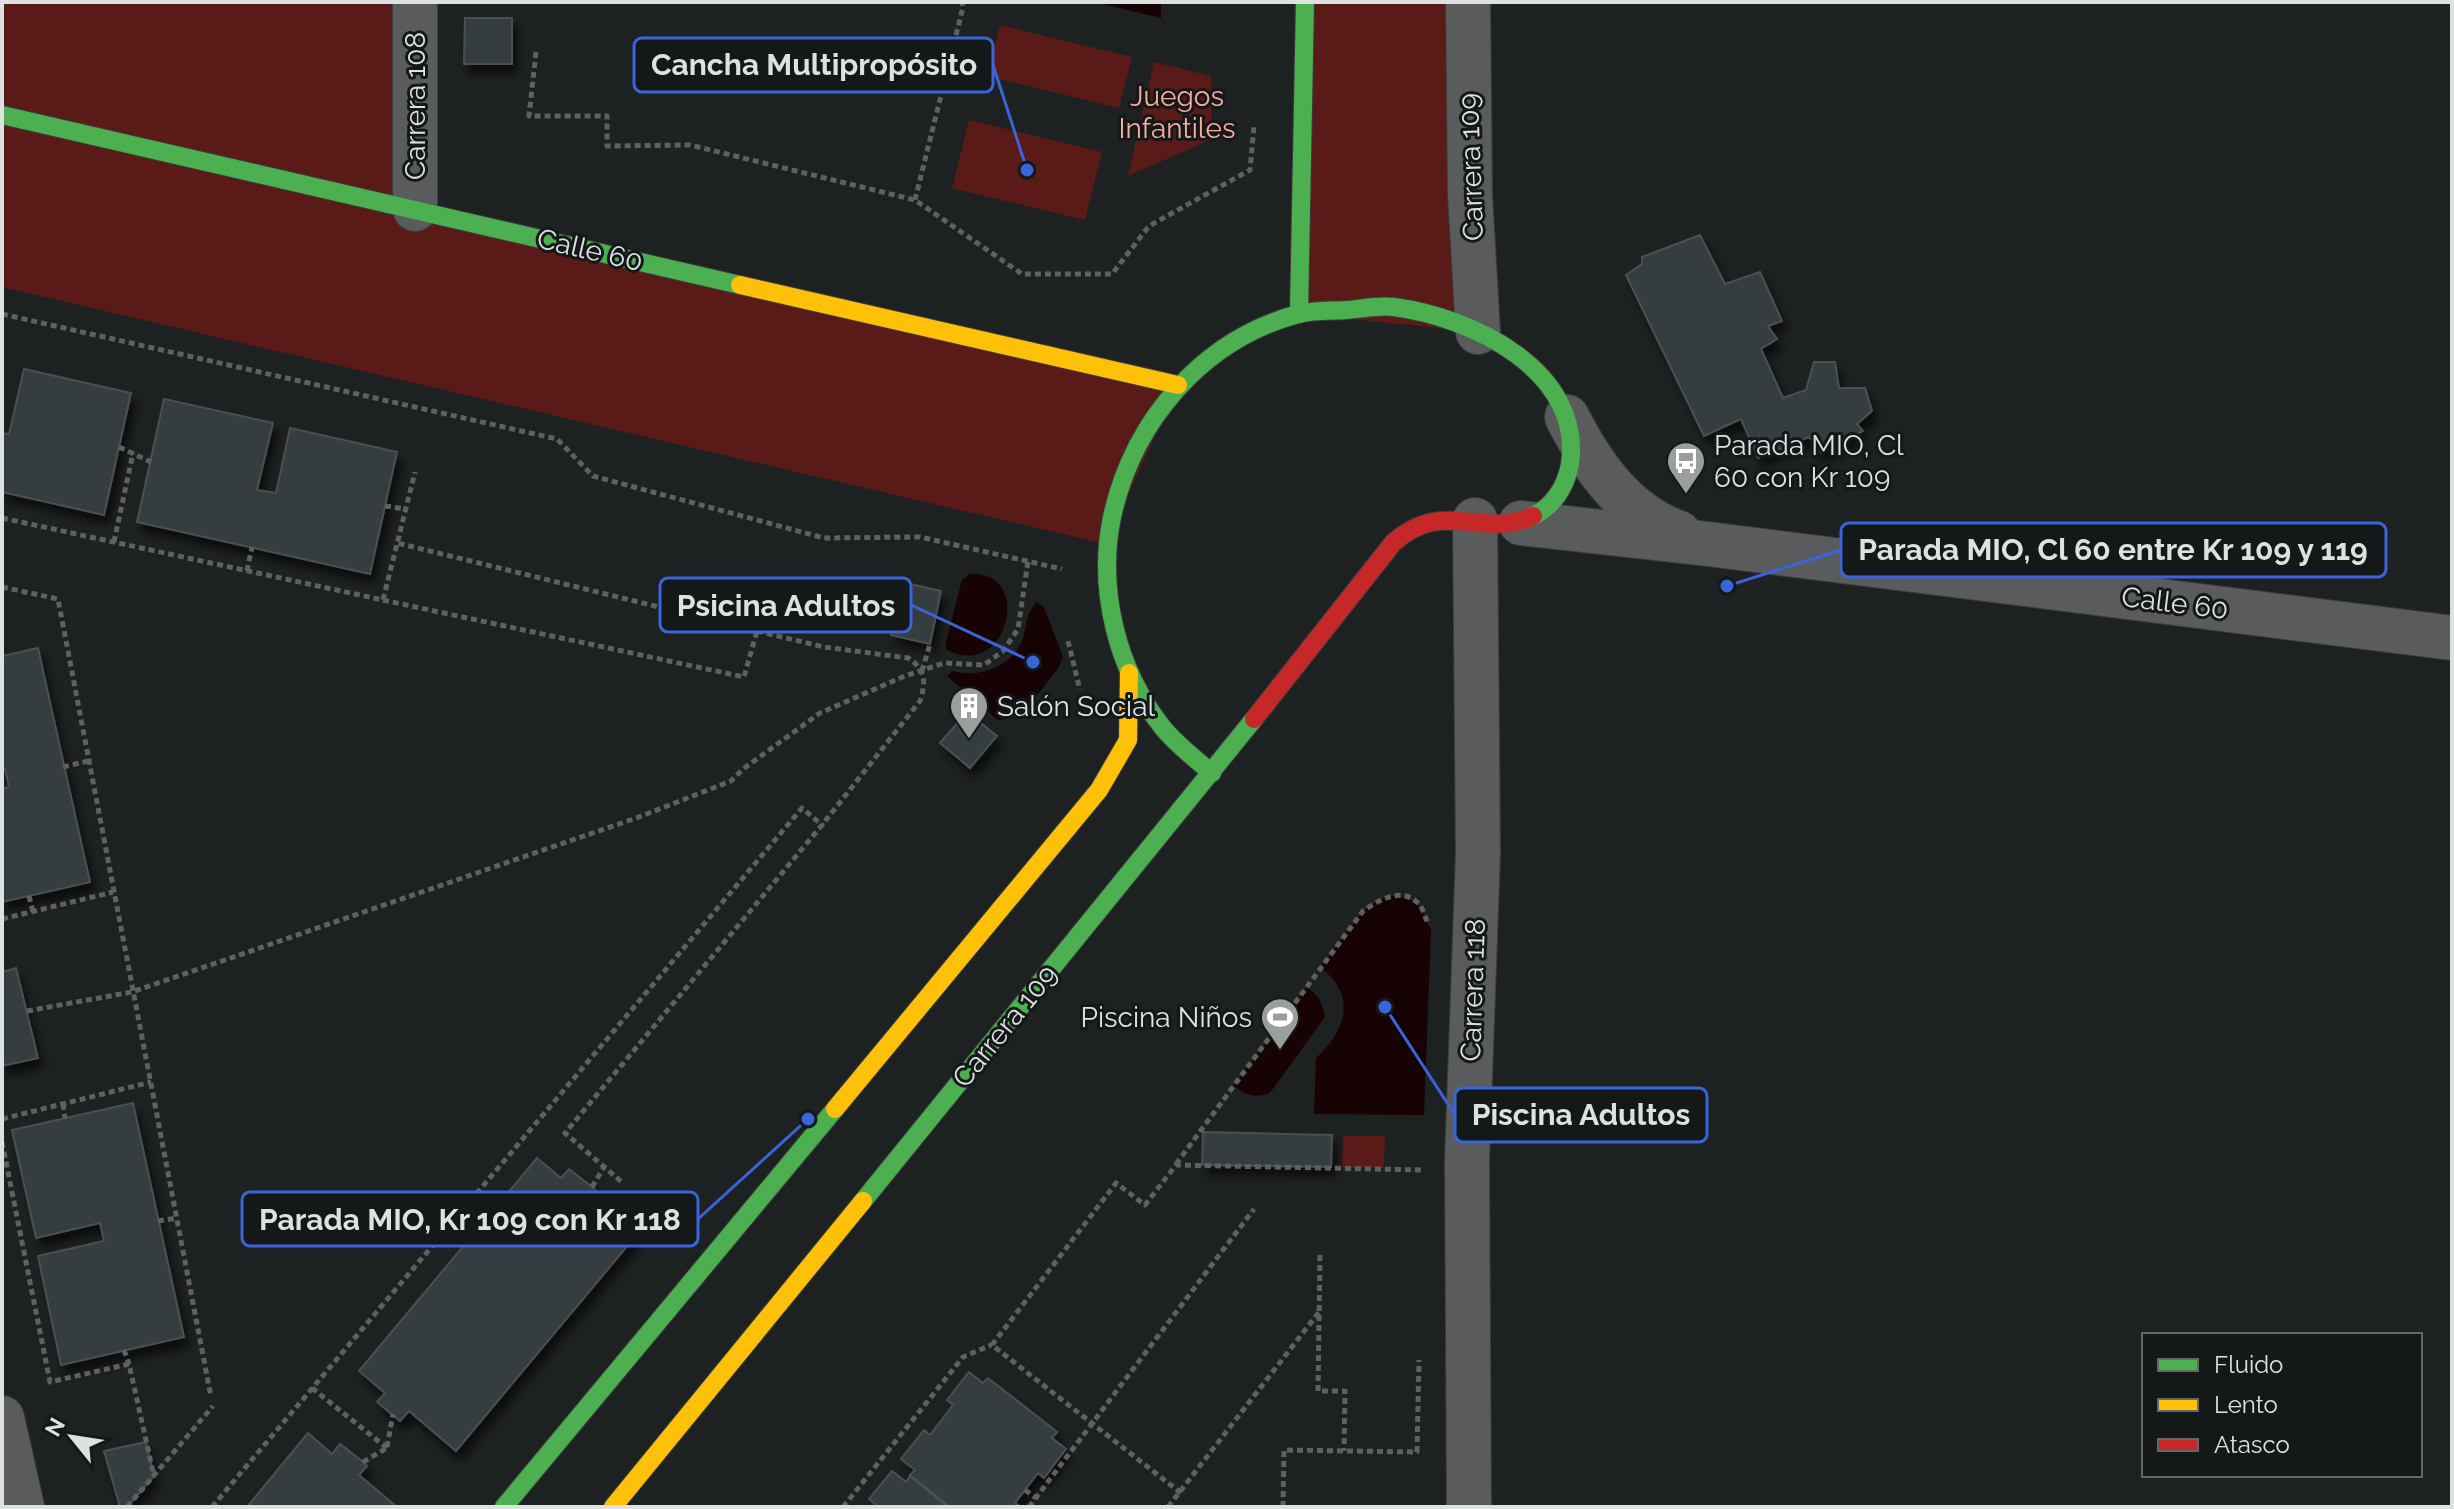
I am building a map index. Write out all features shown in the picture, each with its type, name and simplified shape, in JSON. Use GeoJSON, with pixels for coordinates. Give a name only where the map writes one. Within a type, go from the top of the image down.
{"type":"FeatureCollection","features":[{"type":"Feature","properties":{"kind":"street","name":"Carrera 108"},"geometry":{"type":"LineString","coordinates":[[415,2],[415,209]]}},
{"type":"Feature","properties":{"kind":"street"},"geometry":{"type":"LineString","coordinates":[[1299,314],[1305,2]]}},
{"type":"Feature","properties":{"kind":"street","name":"Carrera 109"},"geometry":{"type":"LineString","coordinates":[[1468,2],[1470,195],[1478,332]]}},
{"type":"Feature","properties":{"kind":"street","name":"Calle 60"},"geometry":{"type":"LineString","coordinates":[[2,115],[1178,385]]}},
{"type":"Feature","properties":{"kind":"street"},"geometry":{"type":"LineString","coordinates":[[1212,773],[1164,728],[1129,673],[1110,609],[1106,544],[1118,486],[1142,432],[1178,385],[1213,354],[1244,336],[1299,314],[1390,307],[1435,316],[1478,332],[1509,348],[1554,391],[1585,452],[1608,483],[1637,510],[1671,530],[1708,544]]}},
{"type":"Feature","properties":{"kind":"street"},"geometry":{"type":"LineString","coordinates":[[1521,523],[1542,513],[1556,498],[1567,478],[1572,448],[1567,417]]}},
{"type":"Feature","properties":{"kind":"street"},"geometry":{"type":"LineString","coordinates":[[1475,520],[1500,525],[1521,523],[1708,544]]}},
{"type":"Feature","properties":{"kind":"street","name":"Carrera 109"},"geometry":{"type":"LineString","coordinates":[[613,1507],[1212,773],[1393,543],[1408,530],[1423,523],[1475,520]]}},
{"type":"Feature","properties":{"kind":"street","name":"Carrera 118"},"geometry":{"type":"LineString","coordinates":[[1469,1507],[1467,1161],[1478,853],[1475,520]]}},
{"type":"Feature","properties":{"kind":"street","name":"Calle 60"},"geometry":{"type":"LineString","coordinates":[[1708,544],[2452,638]]}},
{"type":"Feature","properties":{"kind":"street"},"geometry":{"type":"LineString","coordinates":[[504,1507],[1099,790],[1128,740],[1129,673]]}},
{"type":"Feature","properties":{"kind":"street"},"geometry":{"type":"LineString","coordinates":[[2,1418],[22,1507]]}},
{"type":"Feature","properties":{"kind":"path"},"geometry":{"type":"LineString","coordinates":[[915,200],[962,2]]}},
{"type":"Feature","properties":{"kind":"path"},"geometry":{"type":"LineString","coordinates":[[536,52],[529,116],[607,116],[607,146],[690,145],[915,200],[1022,274],[1112,274],[1149,226],[1250,170],[1254,124]]}},
{"type":"Feature","properties":{"kind":"path"},"geometry":{"type":"LineString","coordinates":[[2,314],[557,439],[593,476],[824,538],[920,537],[1064,570],[1064,583]]}},
{"type":"Feature","properties":{"kind":"path"},"geometry":{"type":"LineString","coordinates":[[119,447],[151,462]]}},
{"type":"Feature","properties":{"kind":"path"},"geometry":{"type":"LineString","coordinates":[[114,542],[133,453]]}},
{"type":"Feature","properties":{"kind":"path"},"geometry":{"type":"LineString","coordinates":[[383,600],[415,472]]}},
{"type":"Feature","properties":{"kind":"path"},"geometry":{"type":"LineString","coordinates":[[385,506],[406,509]]}},
{"type":"Feature","properties":{"kind":"path"},"geometry":{"type":"LineString","coordinates":[[2,518],[744,677],[757,631]]}},
{"type":"Feature","properties":{"kind":"path"},"geometry":{"type":"LineString","coordinates":[[397,543],[824,647],[908,658],[921,671],[925,688],[920,701],[822,825],[565,1133],[624,1184]]}},
{"type":"Feature","properties":{"kind":"path"},"geometry":{"type":"LineString","coordinates":[[247,571],[252,547]]}},
{"type":"Feature","properties":{"kind":"path"},"geometry":{"type":"LineString","coordinates":[[27,1011],[132,992],[639,817],[731,781],[820,713],[869,690],[944,663],[984,665],[1003,651],[1018,629],[1028,561]]}},
{"type":"Feature","properties":{"kind":"path"},"geometry":{"type":"LineString","coordinates":[[2,587],[58,599],[211,1397]]}},
{"type":"Feature","properties":{"kind":"path"},"geometry":{"type":"LineString","coordinates":[[1067,633],[1082,696]]}},
{"type":"Feature","properties":{"kind":"path"},"geometry":{"type":"LineString","coordinates":[[921,671],[930,644]]}},
{"type":"Feature","properties":{"kind":"path"},"geometry":{"type":"LineString","coordinates":[[63,767],[88,761]]}},
{"type":"Feature","properties":{"kind":"path"},"geometry":{"type":"LineString","coordinates":[[212,1507],[802,808],[822,825]]}},
{"type":"Feature","properties":{"kind":"path"},"geometry":{"type":"LineString","coordinates":[[2,919],[113,892]]}},
{"type":"Feature","properties":{"kind":"path"},"geometry":{"type":"LineString","coordinates":[[29,896],[33,912]]}},
{"type":"Feature","properties":{"kind":"path"},"geometry":{"type":"LineString","coordinates":[[843,1507],[963,1357],[992,1345],[1116,1183],[1145,1205],[1363,911],[1386,896],[1404,896],[1419,904],[1431,930]]}},
{"type":"Feature","properties":{"kind":"path"},"geometry":{"type":"LineString","coordinates":[[2,1119],[151,1082]]}},
{"type":"Feature","properties":{"kind":"path"},"geometry":{"type":"LineString","coordinates":[[63,1104],[65,1118]]}},
{"type":"Feature","properties":{"kind":"path"},"geometry":{"type":"LineString","coordinates":[[2,1142],[50,1382],[129,1364]]}},
{"type":"Feature","properties":{"kind":"path"},"geometry":{"type":"LineString","coordinates":[[1176,1165],[1422,1168],[1422,1184]]}},
{"type":"Feature","properties":{"kind":"path"},"geometry":{"type":"LineString","coordinates":[[592,1187],[604,1167]]}},
{"type":"Feature","properties":{"kind":"path"},"geometry":{"type":"LineString","coordinates":[[1029,1507],[1254,1209]]}},
{"type":"Feature","properties":{"kind":"path"},"geometry":{"type":"LineString","coordinates":[[158,1221],[177,1218]]}},
{"type":"Feature","properties":{"kind":"path"},"geometry":{"type":"LineString","coordinates":[[1320,1255],[1318,1391],[1345,1391],[1344,1451]]}},
{"type":"Feature","properties":{"kind":"path"},"geometry":{"type":"LineString","coordinates":[[1168,1507],[1319,1312]]}},
{"type":"Feature","properties":{"kind":"path"},"geometry":{"type":"LineString","coordinates":[[992,1345],[1181,1493]]}},
{"type":"Feature","properties":{"kind":"path"},"geometry":{"type":"LineString","coordinates":[[124,1350],[154,1476]]}},
{"type":"Feature","properties":{"kind":"path"},"geometry":{"type":"LineString","coordinates":[[1283,1507],[1284,1450],[1417,1452],[1419,1358]]}},
{"type":"Feature","properties":{"kind":"path"},"geometry":{"type":"LineString","coordinates":[[312,1388],[387,1448]]}},
{"type":"Feature","properties":{"kind":"path"},"geometry":{"type":"LineString","coordinates":[[127,1507],[213,1406]]}},
{"type":"Feature","properties":{"kind":"path"},"geometry":{"type":"LineString","coordinates":[[363,1462],[387,1448],[393,1414]]}},
{"type":"Feature","properties":{"kind":"path"},"geometry":{"type":"LineString","coordinates":[[1025,1490],[1036,1498]]}},
{"type":"Feature","properties":{"kind":"green space"},"geometry":{"type":"Polygon","coordinates":[[[2,2],[415,2],[415,209],[1178,385],[1106,544],[2,287],[2,2]]]}},
{"type":"Feature","properties":{"kind":"green space"},"geometry":{"type":"Polygon","coordinates":[[[1305,2],[1468,2],[1478,332],[1299,314],[1305,2]]]}},
{"type":"Feature","properties":{"kind":"green space","name":"Juegos Infantiles"},"geometry":{"type":"Polygon","coordinates":[[[1000,25],[1132,57],[1119,108],[987,76],[1000,25]]]}},
{"type":"Feature","properties":{"kind":"green space","name":"Juegos Infantiles"},"geometry":{"type":"Polygon","coordinates":[[[1154,62],[1211,76],[1212,139],[1128,176],[1154,62]]]}},
{"type":"Feature","properties":{"kind":"green space"},"geometry":{"type":"Polygon","coordinates":[[[969,120],[1102,152],[1085,220],[952,188],[969,120]]]}},
{"type":"Feature","properties":{"kind":"green space"},"geometry":{"type":"Polygon","coordinates":[[[1343,1136],[1385,1136],[1384,1168],[1342,1168],[1343,1136]]]}},
{"type":"Feature","properties":{"kind":"shaded area"},"geometry":{"type":"Polygon","coordinates":[[[1094,2],[1161,2],[1161,18],[1094,2]]]}},
{"type":"Feature","properties":{"kind":"shaded area"},"geometry":{"type":"Polygon","coordinates":[[[970,574],[990,578],[1003,589],[1007,605],[1005,623],[997,640],[984,651],[967,656],[946,649],[946,641],[962,580],[970,574]]]}},
{"type":"Feature","properties":{"kind":"shaded area"},"geometry":{"type":"Polygon","coordinates":[[[1037,602],[1044,607],[1063,657],[1059,667],[1025,708],[998,720],[947,676],[953,671],[974,673],[1004,663],[1018,648],[1029,614],[1037,602]]]}},
{"type":"Feature","properties":{"kind":"shaded area"},"geometry":{"type":"Polygon","coordinates":[[[1386,896],[1416,903],[1431,930],[1424,1115],[1314,1114],[1316,1058],[1334,1037],[1343,1014],[1340,990],[1321,968],[1363,911],[1386,896]]]}},
{"type":"Feature","properties":{"kind":"shaded area","name":"Piscina Niños"},"geometry":{"type":"Polygon","coordinates":[[[1307,987],[1319,1000],[1325,1017],[1270,1093],[1255,1096],[1234,1086],[1307,987]]]}},
{"type":"Feature","properties":{"kind":"building"},"geometry":{"type":"Polygon","coordinates":[[[465,18],[512,18],[512,64],[464,64],[465,18]]]}},
{"type":"Feature","properties":{"kind":"building"},"geometry":{"type":"Polygon","coordinates":[[[1700,235],[1725,284],[1760,272],[1782,321],[1768,326],[1777,339],[1761,349],[1783,398],[1806,390],[1814,362],[1835,362],[1839,388],[1865,388],[1872,411],[1857,424],[1863,431],[1821,453],[1809,437],[1758,458],[1741,419],[1704,436],[1626,275],[1642,264],[1642,257],[1700,235]]]}},
{"type":"Feature","properties":{"kind":"building"},"geometry":{"type":"Polygon","coordinates":[[[24,369],[131,393],[104,515],[2,492],[2,433],[9,434],[24,369]]]}},
{"type":"Feature","properties":{"kind":"building"},"geometry":{"type":"Polygon","coordinates":[[[164,399],[273,423],[257,490],[276,493],[290,428],[397,452],[370,574],[137,522],[164,399]]]}},
{"type":"Feature","properties":{"kind":"building"},"geometry":{"type":"Polygon","coordinates":[[[906,583],[941,591],[930,644],[891,635],[906,583]]]}},
{"type":"Feature","properties":{"kind":"building"},"geometry":{"type":"Polygon","coordinates":[[[38,648],[90,882],[2,902],[2,789],[9,787],[5,769],[2,770],[2,656],[38,648]]]}},
{"type":"Feature","properties":{"kind":"building","name":"Salón Social"},"geometry":{"type":"Polygon","coordinates":[[[967,712],[997,736],[970,768],[940,743],[967,712]]]}},
{"type":"Feature","properties":{"kind":"building"},"geometry":{"type":"Polygon","coordinates":[[[16,968],[38,1058],[2,1066],[2,972],[16,968]]]}},
{"type":"Feature","properties":{"kind":"building"},"geometry":{"type":"Polygon","coordinates":[[[133,1103],[184,1337],[61,1365],[38,1256],[104,1241],[100,1223],[36,1238],[12,1130],[133,1103]]]}},
{"type":"Feature","properties":{"kind":"building"},"geometry":{"type":"Polygon","coordinates":[[[1203,1132],[1332,1135],[1331,1167],[1202,1165],[1203,1132]]]}},
{"type":"Feature","properties":{"kind":"building"},"geometry":{"type":"Polygon","coordinates":[[[537,1158],[561,1178],[569,1169],[592,1187],[596,1191],[588,1200],[634,1238],[456,1451],[409,1411],[400,1421],[377,1402],[385,1393],[359,1371],[537,1158]]]}},
{"type":"Feature","properties":{"kind":"building"},"geometry":{"type":"Polygon","coordinates":[[[969,1372],[983,1383],[988,1378],[1057,1432],[1052,1438],[1066,1449],[1044,1478],[1038,1473],[1015,1503],[1021,1507],[950,1507],[910,1475],[915,1470],[901,1459],[924,1430],[930,1435],[953,1405],[947,1400],[969,1372]]]}},
{"type":"Feature","properties":{"kind":"building"},"geometry":{"type":"Polygon","coordinates":[[[308,1433],[332,1454],[340,1444],[363,1462],[367,1466],[359,1475],[397,1507],[247,1507],[308,1433]]]}},
{"type":"Feature","properties":{"kind":"building"},"geometry":{"type":"Polygon","coordinates":[[[146,1442],[154,1476],[127,1507],[120,1507],[104,1451],[146,1442]]]}},
{"type":"Feature","properties":{"kind":"building"},"geometry":{"type":"Polygon","coordinates":[[[892,1471],[906,1482],[910,1476],[948,1507],[873,1507],[875,1504],[869,1499],[892,1471]]]}},
{"type":"Feature","properties":{"kind":"traffic: fast"},"geometry":{"type":"LineString","coordinates":[[1299,314],[1305,2]]}},
{"type":"Feature","properties":{"kind":"traffic: fast"},"geometry":{"type":"LineString","coordinates":[[2,115],[740,285]]}},
{"type":"Feature","properties":{"kind":"traffic: fast"},"geometry":{"type":"LineString","coordinates":[[1212,773],[1163,728],[1134,681],[1115,628],[1107,573],[1112,517],[1136,448],[1155,417],[1202,364],[1231,343],[1263,326],[1310,312],[1394,307],[1424,313],[1487,336],[1516,354],[1540,376],[1559,401],[1569,431],[1570,464],[1565,480],[1553,501],[1533,516]]}},
{"type":"Feature","properties":{"kind":"traffic: fast"},"geometry":{"type":"LineString","coordinates":[[863,1201],[1254,719]]}},
{"type":"Feature","properties":{"kind":"traffic: fast"},"geometry":{"type":"LineString","coordinates":[[504,1507],[835,1109]]}},
{"type":"Feature","properties":{"kind":"traffic: slow"},"geometry":{"type":"LineString","coordinates":[[740,285],[1178,385]]}},
{"type":"Feature","properties":{"kind":"traffic: slow"},"geometry":{"type":"LineString","coordinates":[[835,1109],[1099,790],[1128,740],[1129,673]]}},
{"type":"Feature","properties":{"kind":"traffic: slow"},"geometry":{"type":"LineString","coordinates":[[613,1507],[863,1201]]}},
{"type":"Feature","properties":{"kind":"traffic: jam"},"geometry":{"type":"LineString","coordinates":[[1254,719],[1393,543],[1429,523],[1497,524],[1533,516]]}},
{"type":"Feature","properties":{"kind":"place","name":"Cancha Multipropósito"},"geometry":{"type":"Point","coordinates":[1027,170]}},
{"type":"Feature","properties":{"kind":"place","name":"Parada MIO, Cl 60 con Kr 109"},"geometry":{"type":"Point","coordinates":[1686,495]}},
{"type":"Feature","properties":{"kind":"place","name":"Parada MIO, Cl 60 entre Kr 109 y 119"},"geometry":{"type":"Point","coordinates":[1727,586]}},
{"type":"Feature","properties":{"kind":"place","name":"Psicina Adultos"},"geometry":{"type":"Point","coordinates":[1033,662]}},
{"type":"Feature","properties":{"kind":"place","name":"Salón Social"},"geometry":{"type":"Point","coordinates":[969,740]}},
{"type":"Feature","properties":{"kind":"place","name":"Piscina Adultos"},"geometry":{"type":"Point","coordinates":[1385,1007]}},
{"type":"Feature","properties":{"kind":"place","name":"Piscina Niños"},"geometry":{"type":"Point","coordinates":[1280,1051]}},
{"type":"Feature","properties":{"kind":"place","name":"Parada MIO, Kr 109 con Kr 118"},"geometry":{"type":"Point","coordinates":[808,1119]}}]}
